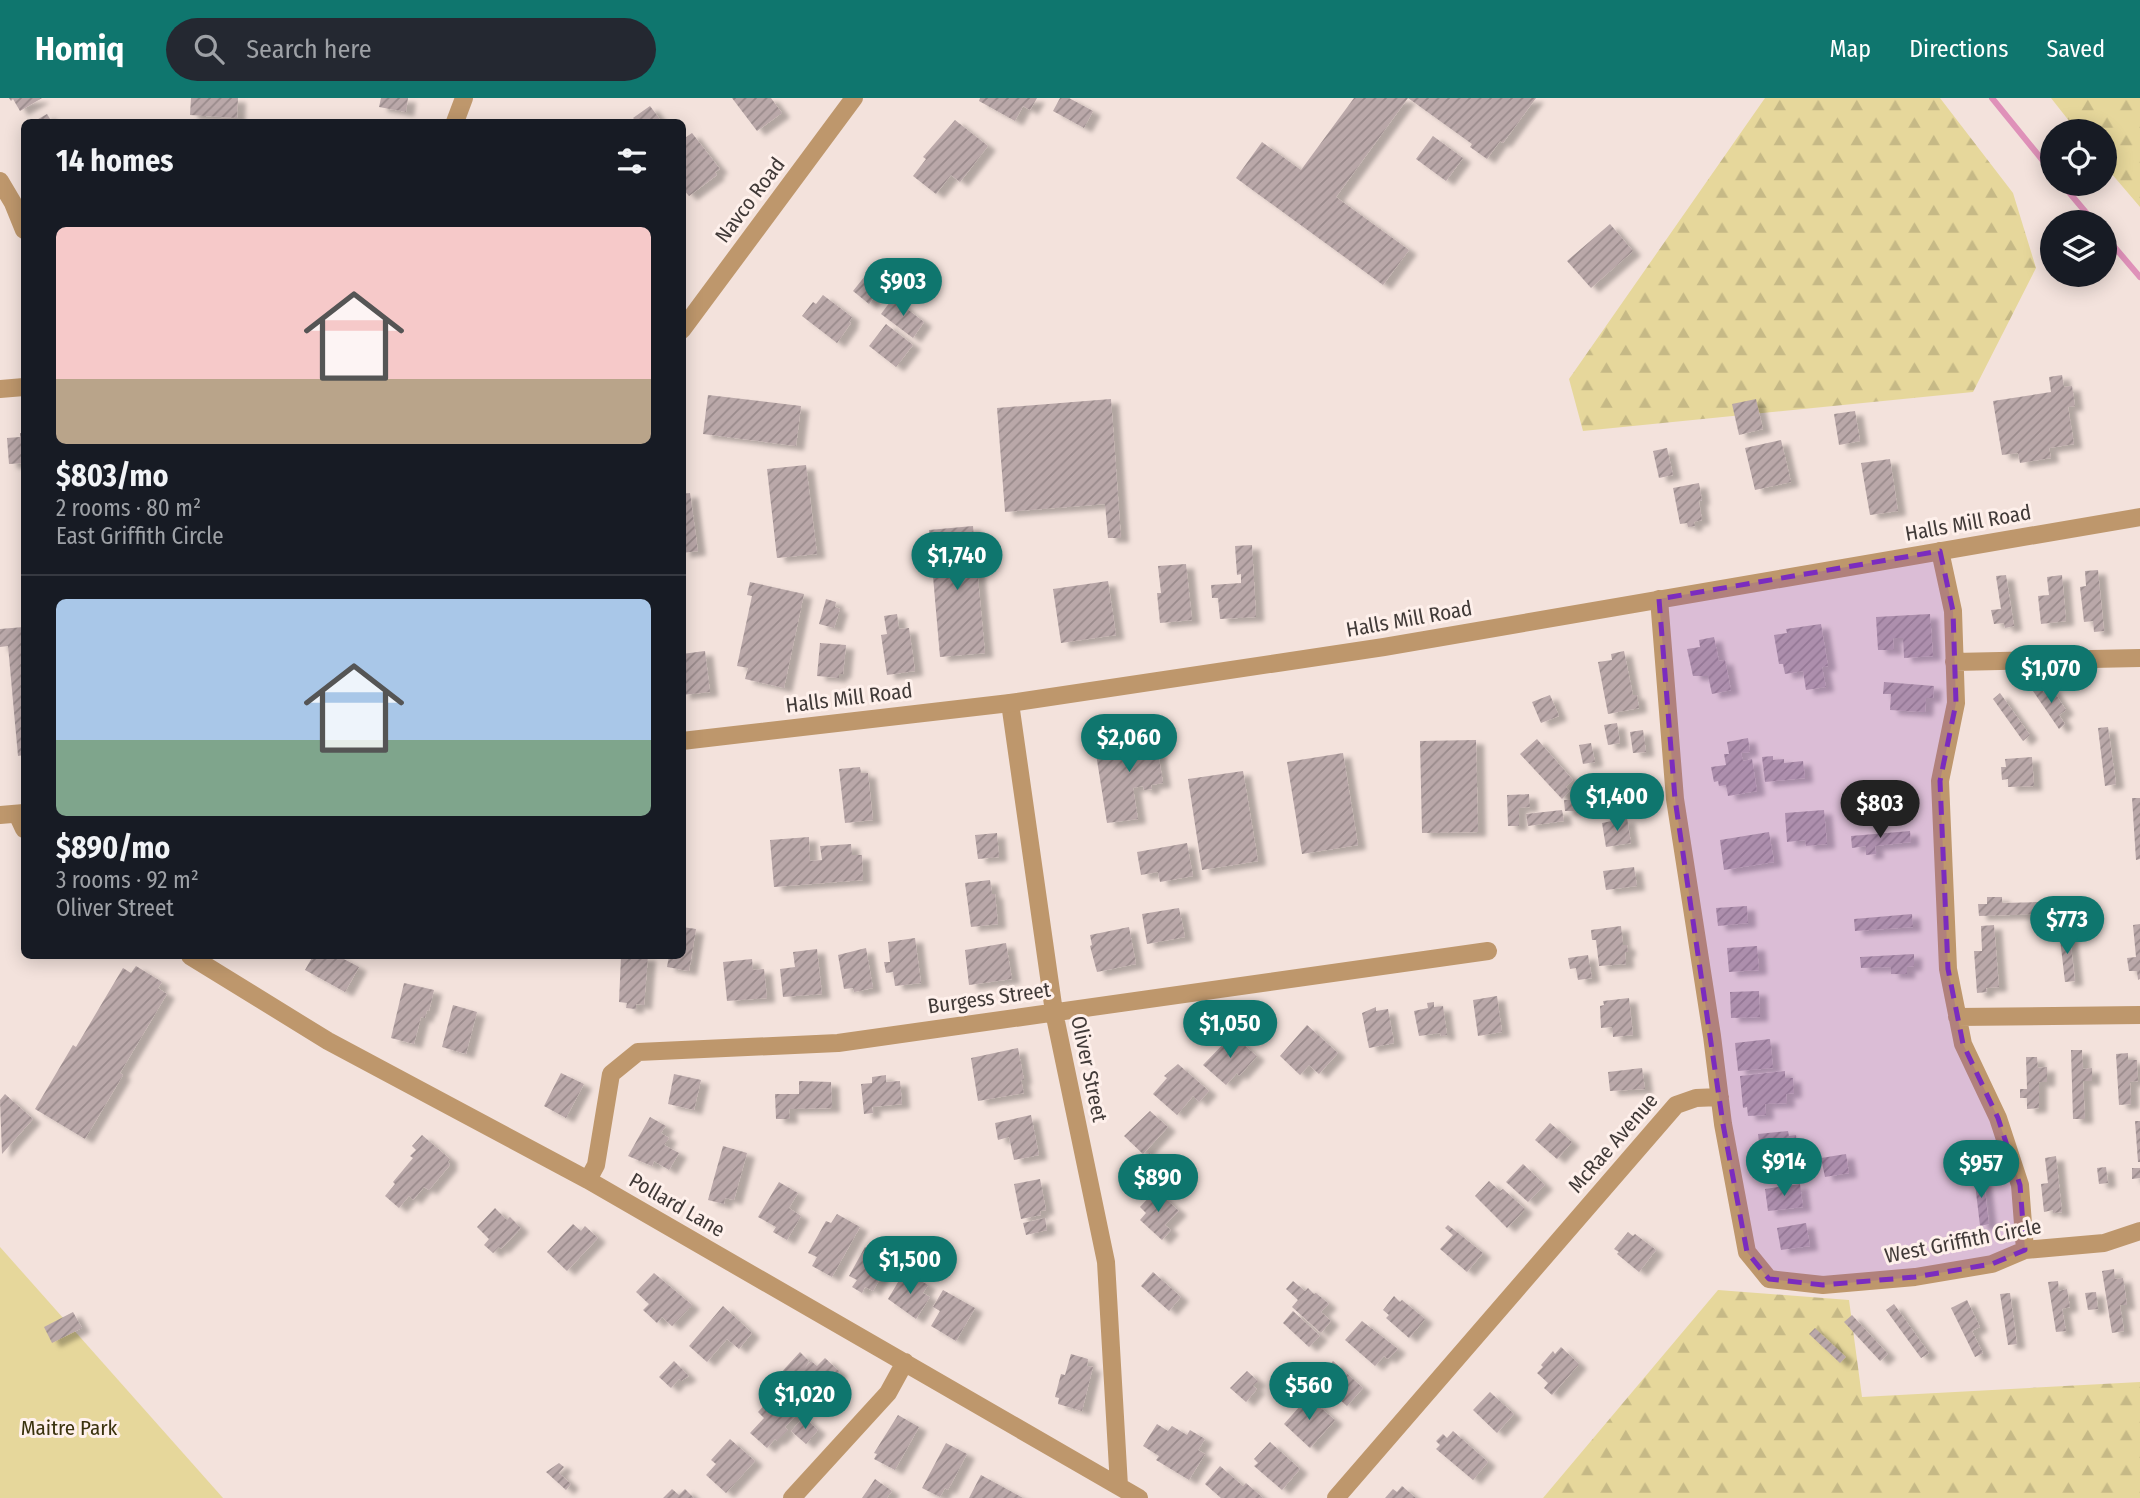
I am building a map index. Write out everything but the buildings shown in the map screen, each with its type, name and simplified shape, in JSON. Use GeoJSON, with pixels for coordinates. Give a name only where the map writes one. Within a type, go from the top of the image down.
{"type":"FeatureCollection","features":[{"type":"Feature","properties":{"kind":"street"},"geometry":{"type":"LineString","coordinates":[[456,119],[464,98]]}},
{"type":"Feature","properties":{"kind":"street","name":"Navco Road"},"geometry":{"type":"LineString","coordinates":[[686,324],[844,102]]}},
{"type":"Feature","properties":{"kind":"street"},"geometry":{"type":"LineString","coordinates":[[0,181],[21,223]]}},
{"type":"Feature","properties":{"kind":"street"},"geometry":{"type":"LineString","coordinates":[[0,389],[21,387]]}},
{"type":"Feature","properties":{"kind":"street","name":"Halls Mill Road"},"geometry":{"type":"LineString","coordinates":[[686,740],[1010,704],[1384,647],[2140,517]]}},
{"type":"Feature","properties":{"kind":"street"},"geometry":{"type":"LineString","coordinates":[[1940,551],[1953,611],[1956,703],[1940,781],[1948,969],[1963,1044],[1998,1118],[2020,1185],[2025,1250]]}},
{"type":"Feature","properties":{"kind":"street"},"geometry":{"type":"LineString","coordinates":[[1658,599],[1675,799],[1720,1097]]}},
{"type":"Feature","properties":{"kind":"street"},"geometry":{"type":"LineString","coordinates":[[1954,662],[2140,658]]}},
{"type":"Feature","properties":{"kind":"street","name":"Oliver Street"},"geometry":{"type":"LineString","coordinates":[[1010,704],[1054,1012],[1106,1262],[1119,1486]]}},
{"type":"Feature","properties":{"kind":"street","name":"Burgess Street"},"geometry":{"type":"LineString","coordinates":[[588,1180],[596,1165],[611,1074],[638,1052],[838,1043],[1488,951]]}},
{"type":"Feature","properties":{"kind":"street","name":"Pollard Lane"},"geometry":{"type":"LineString","coordinates":[[195,959],[328,1041],[588,1180],[1139,1498]]}},
{"type":"Feature","properties":{"kind":"street"},"geometry":{"type":"LineString","coordinates":[[1957,1017],[2140,1015]]}},
{"type":"Feature","properties":{"kind":"street","name":"West Griffith Circle"},"geometry":{"type":"LineString","coordinates":[[1720,1097],[1747,1252],[1769,1279],[1823,1285],[1915,1278],[1992,1264],[2025,1250],[2104,1242],[2140,1231]]}},
{"type":"Feature","properties":{"kind":"street","name":"McRae Avenue"},"geometry":{"type":"LineString","coordinates":[[1336,1498],[1676,1104],[1696,1098],[1720,1097]]}},
{"type":"Feature","properties":{"kind":"street"},"geometry":{"type":"LineString","coordinates":[[792,1498],[888,1393],[905,1362]]}},
{"type":"Feature","properties":{"kind":"highlighted area"},"geometry":{"type":"Polygon","coordinates":[[[1940,551],[1953,611],[1956,703],[1940,781],[1948,969],[1963,1044],[1998,1118],[2020,1185],[2025,1250],[1992,1264],[1915,1277],[1823,1285],[1769,1279],[1747,1252],[1723,1124],[1675,799],[1659,599],[1940,551]]]}},
{"type":"Feature","properties":{"kind":"green space"},"geometry":{"type":"Polygon","coordinates":[[[1765,98],[1940,98],[2013,193],[2036,268],[1973,392],[1583,431],[1569,379],[1765,98]]]}},
{"type":"Feature","properties":{"kind":"green space"},"geometry":{"type":"Polygon","coordinates":[[[2051,98],[2140,98],[2140,207],[2117,180],[2117,119],[2068,119],[2051,98]]]}},
{"type":"Feature","properties":{"kind":"green space","name":"Maitre Park"},"geometry":{"type":"Polygon","coordinates":[[[0,1247],[223,1498],[0,1498],[0,1247]]]}},
{"type":"Feature","properties":{"kind":"green space"},"geometry":{"type":"Polygon","coordinates":[[[1718,1290],[1849,1300],[1862,1397],[2140,1382],[2140,1498],[1543,1498],[1718,1290]]]}},
{"type":"Feature","properties":{"kind":"waterway"},"geometry":{"type":"LineString","coordinates":[[1992,98],[2040,157]]}},
{"type":"Feature","properties":{"kind":"waterway"},"geometry":{"type":"LineString","coordinates":[[2072,196],[2084,210]]}},
{"type":"Feature","properties":{"kind":"waterway"},"geometry":{"type":"LineString","coordinates":[[2117,250],[2140,277]]}}]}
